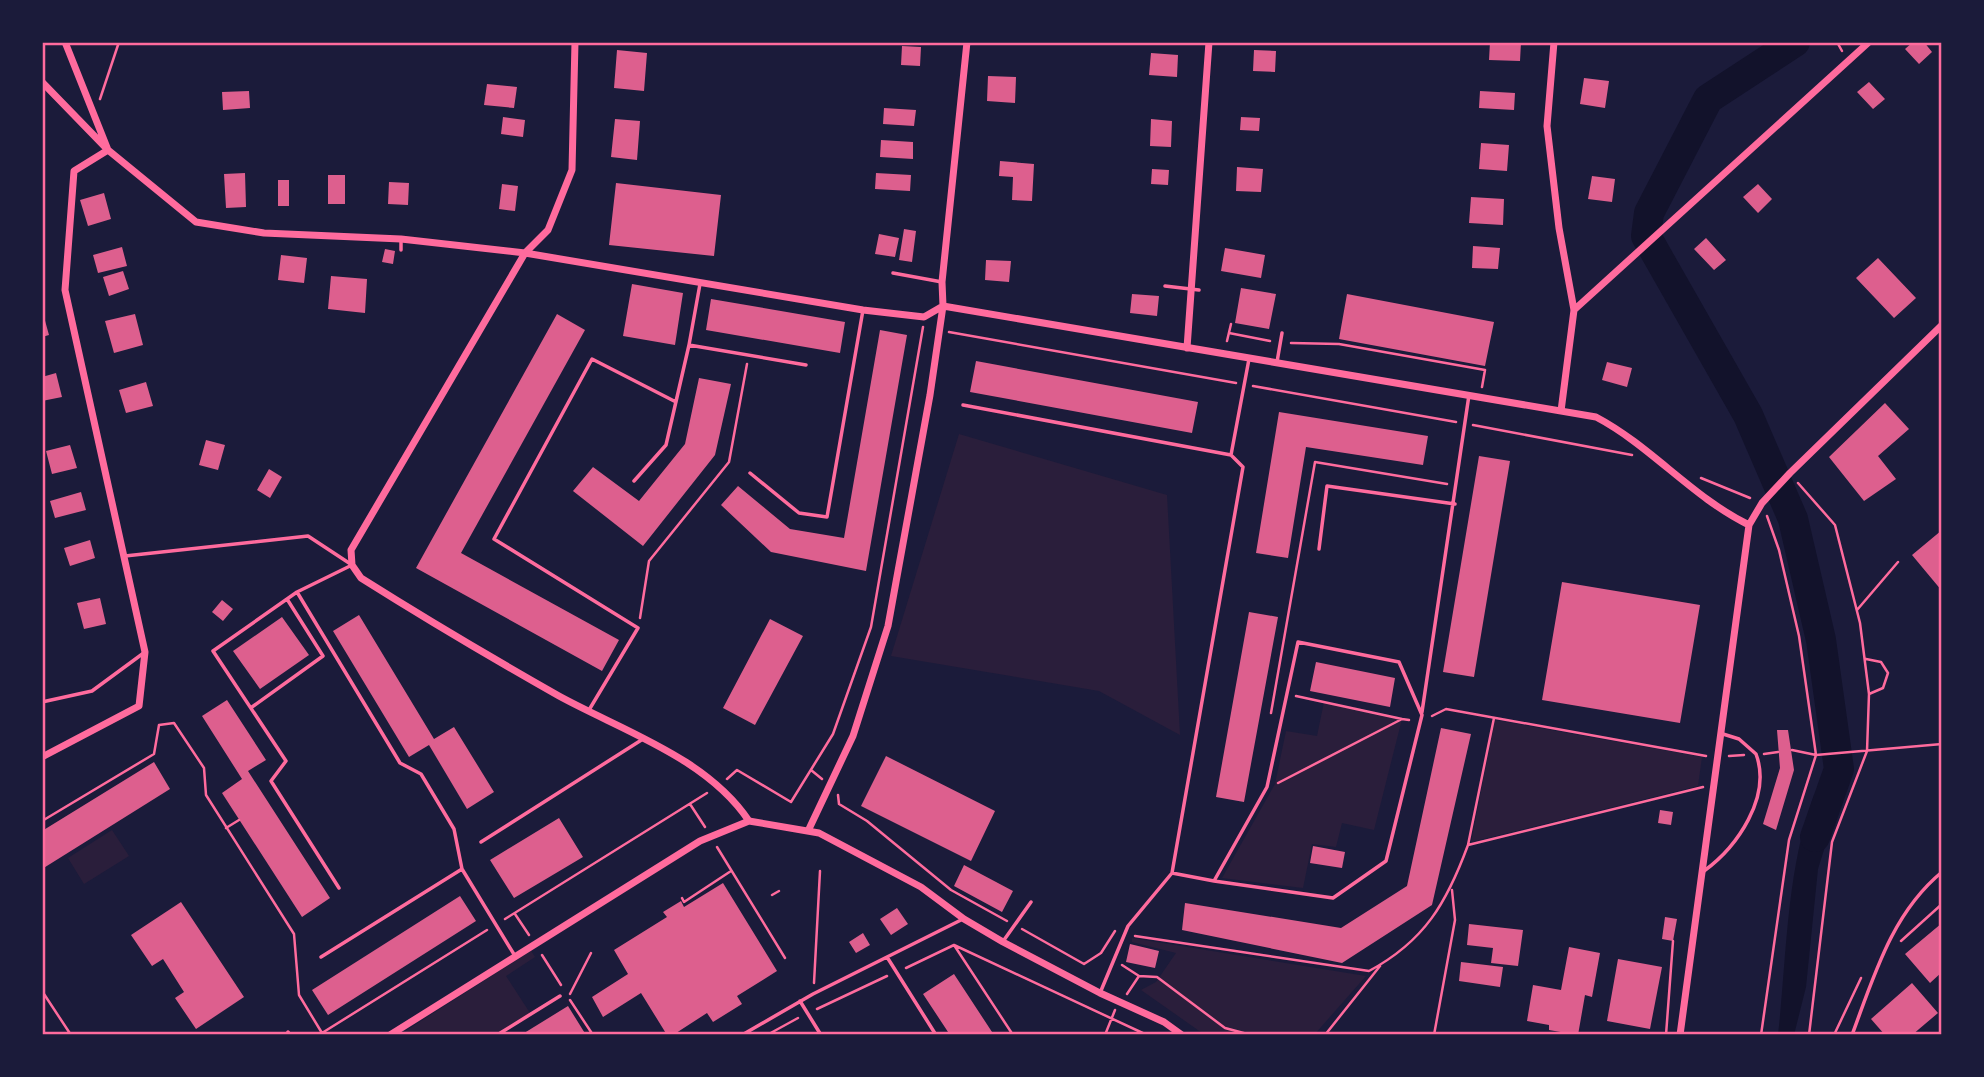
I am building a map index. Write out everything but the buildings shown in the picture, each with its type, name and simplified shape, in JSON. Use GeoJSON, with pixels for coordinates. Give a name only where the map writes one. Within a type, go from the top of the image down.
{"type":"FeatureCollection","features":[{"type":"Feature","properties":{"kind":"street"},"geometry":{"type":"LineString","coordinates":[[65,42],[108,150]]}},
{"type":"Feature","properties":{"kind":"street"},"geometry":{"type":"LineString","coordinates":[[575,42],[572,170],[548,230],[525,253],[351,550],[352,565],[361,578],[449,634],[588,712],[643,739],[720,785],[749,821]]}},
{"type":"Feature","properties":{"kind":"street"},"geometry":{"type":"LineString","coordinates":[[809,830],[853,736],[888,626],[930,395],[943,306],[942,282],[967,42]]}},
{"type":"Feature","properties":{"kind":"street"},"geometry":{"type":"LineString","coordinates":[[1186,348],[1195,290],[1209,42]]}},
{"type":"Feature","properties":{"kind":"street"},"geometry":{"type":"LineString","coordinates":[[1554,42],[1547,126],[1559,228],[1574,310],[1561,411]]}},
{"type":"Feature","properties":{"kind":"street"},"geometry":{"type":"LineString","coordinates":[[1574,310],[1869,42]]}},
{"type":"Feature","properties":{"kind":"street"},"geometry":{"type":"LineString","coordinates":[[42,82],[108,150],[196,222],[264,233],[401,239],[525,253],[863,310],[924,317],[943,306],[1596,417],[1622,430],[1653,459],[1729,515],[1749,525]]}},
{"type":"Feature","properties":{"kind":"street"},"geometry":{"type":"LineString","coordinates":[[42,757],[139,706],[145,652],[65,290],[74,171],[108,150]]}},
{"type":"Feature","properties":{"kind":"street"},"geometry":{"type":"LineString","coordinates":[[1680,1035],[1723,734],[1749,525],[1762,503],[1790,473],[1942,326]]}},
{"type":"Feature","properties":{"kind":"street"},"geometry":{"type":"LineString","coordinates":[[390,1035],[699,841],[749,821],[809,830],[861,853],[921,887],[964,919],[1003,942],[1100,993],[1164,1021],[1182,1035]]}},
{"type":"Feature","properties":{"kind":"lane"},"geometry":{"type":"LineString","coordinates":[[401,239],[401,250]]}},
{"type":"Feature","properties":{"kind":"lane"},"geometry":{"type":"LineString","coordinates":[[893,274],[942,282]]}},
{"type":"Feature","properties":{"kind":"lane"},"geometry":{"type":"LineString","coordinates":[[634,481],[667,445],[700,282]]}},
{"type":"Feature","properties":{"kind":"lane"},"geometry":{"type":"LineString","coordinates":[[1165,286],[1195,290]]}},
{"type":"Feature","properties":{"kind":"lane"},"geometry":{"type":"LineString","coordinates":[[750,473],[799,513],[827,517],[863,310]]}},
{"type":"Feature","properties":{"kind":"lane"},"geometry":{"type":"LineString","coordinates":[[1277,363],[1282,333]]}},
{"type":"Feature","properties":{"kind":"lane"},"geometry":{"type":"LineString","coordinates":[[689,345],[806,365]]}},
{"type":"Feature","properties":{"kind":"lane"},"geometry":{"type":"LineString","coordinates":[[588,712],[638,628],[494,539],[592,359],[676,402]]}},
{"type":"Feature","properties":{"kind":"lane"},"geometry":{"type":"LineString","coordinates":[[1231,455],[1249,359]]}},
{"type":"Feature","properties":{"kind":"lane"},"geometry":{"type":"LineString","coordinates":[[1172,873],[1333,898],[1386,861],[1422,715],[1469,396]]}},
{"type":"Feature","properties":{"kind":"lane"},"geometry":{"type":"LineString","coordinates":[[963,405],[1231,455],[1243,467],[1172,873],[1124,934],[1100,993]]}},
{"type":"Feature","properties":{"kind":"lane"},"geometry":{"type":"LineString","coordinates":[[1319,549],[1327,486],[1455,504]]}},
{"type":"Feature","properties":{"kind":"lane"},"geometry":{"type":"LineString","coordinates":[[123,556],[308,536],[352,565]]}},
{"type":"Feature","properties":{"kind":"lane"},"geometry":{"type":"LineString","coordinates":[[339,888],[271,781],[286,761],[213,652],[297,592],[352,565]]}},
{"type":"Feature","properties":{"kind":"lane"},"geometry":{"type":"LineString","coordinates":[[297,592],[400,763],[421,774],[454,829],[461,869],[515,956]]}},
{"type":"Feature","properties":{"kind":"lane"},"geometry":{"type":"LineString","coordinates":[[251,707],[323,656],[287,599]]}},
{"type":"Feature","properties":{"kind":"lane"},"geometry":{"type":"LineString","coordinates":[[1214,881],[1267,787],[1298,642],[1399,662],[1422,715]]}},
{"type":"Feature","properties":{"kind":"lane"},"geometry":{"type":"LineString","coordinates":[[42,702],[92,691],[145,652]]}},
{"type":"Feature","properties":{"kind":"lane"},"geometry":{"type":"LineString","coordinates":[[1702,872],[1725,856],[1749,818],[1760,789],[1756,754],[1739,739],[1723,734]]}},
{"type":"Feature","properties":{"kind":"lane"},"geometry":{"type":"LineString","coordinates":[[481,842],[643,739]]}},
{"type":"Feature","properties":{"kind":"lane"},"geometry":{"type":"LineString","coordinates":[[321,957],[461,869]]}},
{"type":"Feature","properties":{"kind":"lane"},"geometry":{"type":"LineString","coordinates":[[1852,1035],[1888,941],[1920,890],[1942,872]]}},
{"type":"Feature","properties":{"kind":"lane"},"geometry":{"type":"LineString","coordinates":[[1003,942],[1031,902]]}},
{"type":"Feature","properties":{"kind":"lane"},"geometry":{"type":"LineString","coordinates":[[742,1035],[813,994],[964,919]]}},
{"type":"Feature","properties":{"kind":"lane"},"geometry":{"type":"LineString","coordinates":[[887,957],[936,1035]]}},
{"type":"Feature","properties":{"kind":"lane"},"geometry":{"type":"LineString","coordinates":[[498,1035],[560,996]]}},
{"type":"Feature","properties":{"kind":"lane"},"geometry":{"type":"LineString","coordinates":[[800,1002],[821,1035]]}},
{"type":"Feature","properties":{"kind":"path"},"geometry":{"type":"LineString","coordinates":[[94,115],[119,42]]}},
{"type":"Feature","properties":{"kind":"path"},"geometry":{"type":"LineString","coordinates":[[42,821],[154,754],[159,725],[174,723],[204,768],[206,795],[294,934],[299,995],[322,1033],[720,785],[737,770],[791,802],[833,734],[870,627],[924,317]]}},
{"type":"Feature","properties":{"kind":"path"},"geometry":{"type":"LineString","coordinates":[[1224,355],[1231,324]]}},
{"type":"Feature","properties":{"kind":"path"},"geometry":{"type":"LineString","coordinates":[[1229,333],[1281,343],[1339,344],[1485,370],[1474,425]]}},
{"type":"Feature","properties":{"kind":"path"},"geometry":{"type":"LineString","coordinates":[[962,334],[1653,459]]}},
{"type":"Feature","properties":{"kind":"path"},"geometry":{"type":"LineString","coordinates":[[638,628],[649,561],[729,462],[748,355]]}},
{"type":"Feature","properties":{"kind":"path"},"geometry":{"type":"LineString","coordinates":[[1270,717],[1315,462],[1458,485]]}},
{"type":"Feature","properties":{"kind":"path"},"geometry":{"type":"LineString","coordinates":[[1790,473],[1835,526],[1857,610],[1869,694],[1867,751],[1832,842],[1809,1035]]}},
{"type":"Feature","properties":{"kind":"path"},"geometry":{"type":"LineString","coordinates":[[1690,474],[1762,503],[1779,550],[1799,636],[1816,755],[1789,840],[1761,1035]]}},
{"type":"Feature","properties":{"kind":"path"},"geometry":{"type":"LineString","coordinates":[[1857,610],[1898,562]]}},
{"type":"Feature","properties":{"kind":"path"},"geometry":{"type":"LineString","coordinates":[[1864,659],[1881,662],[1888,673],[1883,688],[1869,694]]}},
{"type":"Feature","properties":{"kind":"path"},"geometry":{"type":"LineString","coordinates":[[1287,694],[1419,723],[1446,709],[1719,757],[1778,752]]}},
{"type":"Feature","properties":{"kind":"path"},"geometry":{"type":"LineString","coordinates":[[1140,927],[1133,936],[1370,971],[1428,926],[1452,890],[1468,845],[1494,717]]}},
{"type":"Feature","properties":{"kind":"path"},"geometry":{"type":"LineString","coordinates":[[1267,787],[1402,719]]}},
{"type":"Feature","properties":{"kind":"path"},"geometry":{"type":"LineString","coordinates":[[1792,750],[1816,755],[1942,744]]}},
{"type":"Feature","properties":{"kind":"path"},"geometry":{"type":"LineString","coordinates":[[811,770],[829,785],[838,786],[839,804],[867,821],[951,890],[1084,964],[1101,953],[1114,930],[1124,934]]}},
{"type":"Feature","properties":{"kind":"path"},"geometry":{"type":"LineString","coordinates":[[1468,845],[1705,786]]}},
{"type":"Feature","properties":{"kind":"path"},"geometry":{"type":"LineString","coordinates":[[226,828],[239,820]]}},
{"type":"Feature","properties":{"kind":"path"},"geometry":{"type":"LineString","coordinates":[[721,855],[785,958]]}},
{"type":"Feature","properties":{"kind":"path"},"geometry":{"type":"LineString","coordinates":[[682,898],[684,902],[731,871]]}},
{"type":"Feature","properties":{"kind":"path"},"geometry":{"type":"LineString","coordinates":[[813,994],[820,871]]}},
{"type":"Feature","properties":{"kind":"path"},"geometry":{"type":"LineString","coordinates":[[1434,1035],[1455,920],[1452,890]]}},
{"type":"Feature","properties":{"kind":"path"},"geometry":{"type":"LineString","coordinates":[[772,895],[779,891]]}},
{"type":"Feature","properties":{"kind":"path"},"geometry":{"type":"LineString","coordinates":[[515,913],[593,1035]]}},
{"type":"Feature","properties":{"kind":"path"},"geometry":{"type":"LineString","coordinates":[[1666,1035],[1674,940]]}},
{"type":"Feature","properties":{"kind":"path"},"geometry":{"type":"LineString","coordinates":[[767,1035],[807,1013],[954,945]]}},
{"type":"Feature","properties":{"kind":"path"},"geometry":{"type":"LineString","coordinates":[[954,945],[1147,1035]]}},
{"type":"Feature","properties":{"kind":"path"},"geometry":{"type":"LineString","coordinates":[[954,945],[1013,1035]]}},
{"type":"Feature","properties":{"kind":"path"},"geometry":{"type":"LineString","coordinates":[[569,997],[591,953]]}},
{"type":"Feature","properties":{"kind":"path"},"geometry":{"type":"LineString","coordinates":[[1101,953],[1139,976],[1157,977],[1225,1028],[1251,1035]]}},
{"type":"Feature","properties":{"kind":"path"},"geometry":{"type":"LineString","coordinates":[[1325,1035],[1381,964]]}},
{"type":"Feature","properties":{"kind":"path"},"geometry":{"type":"LineString","coordinates":[[42,991],[71,1035]]}},
{"type":"Feature","properties":{"kind":"path"},"geometry":{"type":"LineString","coordinates":[[1105,1035],[1110,1018]]}},
{"type":"Feature","properties":{"kind":"shaded area"},"geometry":{"type":"Polygon","coordinates":[[[959,434],[1167,495],[1180,735],[1099,691],[891,656],[959,434]]]}},
{"type":"Feature","properties":{"kind":"shaded area"},"geometry":{"type":"Polygon","coordinates":[[[1324,702],[1402,719],[1374,830],[1342,823],[1336,847],[1312,844],[1303,888],[1222,878],[1275,784],[1286,731],[1317,736],[1324,702]]]}},
{"type":"Feature","properties":{"kind":"shaded area"},"geometry":{"type":"Polygon","coordinates":[[[1495,720],[1702,757],[1698,786],[1471,842],[1495,720]]]}},
{"type":"Feature","properties":{"kind":"shaded area"},"geometry":{"type":"Polygon","coordinates":[[[1814,795],[1839,802],[1818,869],[1806,987],[1794,1035],[1778,1035],[1793,884],[1814,795]]]}},
{"type":"Feature","properties":{"kind":"shaded area"},"geometry":{"type":"Polygon","coordinates":[[[112,830],[129,856],[84,884],[68,858],[112,830]]]}},
{"type":"Feature","properties":{"kind":"shaded area"},"geometry":{"type":"Polygon","coordinates":[[[1132,938],[1366,976],[1314,1035],[1205,1035],[1141,990],[1156,982],[1176,953],[1132,942],[1132,938]]]}},
{"type":"Feature","properties":{"kind":"shaded area"},"geometry":{"type":"Polygon","coordinates":[[[531,951],[535,957],[506,976],[530,1013],[495,1035],[399,1035],[531,951]]]}},
{"type":"Feature","properties":{"kind":"waterway"},"geometry":{"type":"LineString","coordinates":[[1795,42],[1708,99],[1649,213],[1646,236],[1748,415],[1793,519],[1821,640],[1839,769],[1815,837]]}}]}
